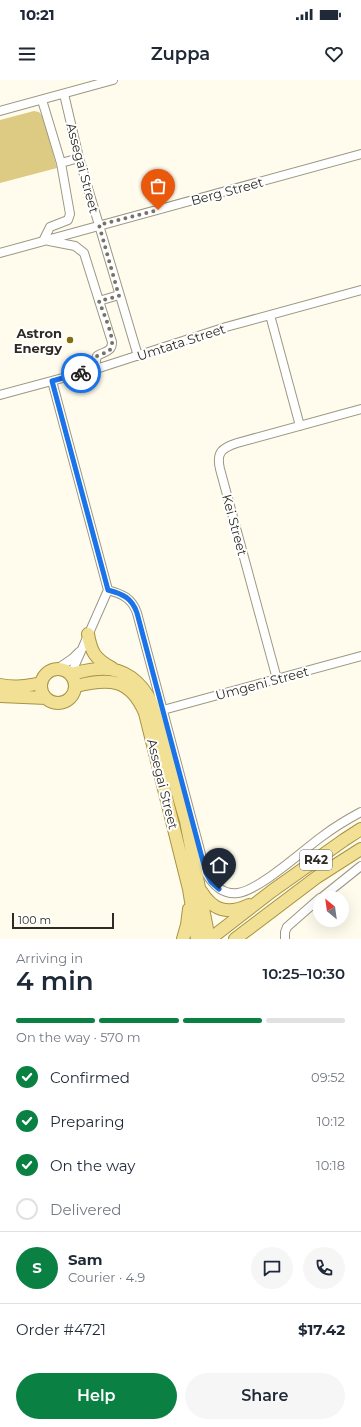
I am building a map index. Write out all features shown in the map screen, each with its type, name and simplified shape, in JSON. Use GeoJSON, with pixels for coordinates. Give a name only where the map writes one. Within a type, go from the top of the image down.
{"type":"FeatureCollection","features":[{"type":"Feature","properties":{"kind":"main road"},"geometry":{"type":"LineString","coordinates":[[88,634],[90,647],[93,653],[106,665],[115,670]]}},
{"type":"Feature","properties":{"kind":"main road"},"geometry":{"type":"LineString","coordinates":[[0,696],[46,698],[56,703],[62,703],[72,697],[76,686],[71,674],[63,669],[57,669],[47,673],[41,683],[43,694],[46,698]]}},
{"type":"Feature","properties":{"kind":"main road","name":"Assegai Street"},"geometry":{"type":"LineString","coordinates":[[71,674],[97,669],[115,670],[131,677],[139,683],[145,690],[152,704],[186,820],[195,893],[197,939]]}},
{"type":"Feature","properties":{"kind":"main road","name":"Assegai Street"},"geometry":{"type":"LineString","coordinates":[[76,686],[92,682],[108,681],[121,684],[130,691],[142,706],[195,893],[210,939]]}},
{"type":"Feature","properties":{"kind":"main road"},"geometry":{"type":"LineString","coordinates":[[0,685],[23,687],[41,683]]}},
{"type":"Feature","properties":{"kind":"main road","name":"R42"},"geometry":{"type":"LineString","coordinates":[[210,939],[338,844],[361,829]]}},
{"type":"Feature","properties":{"kind":"main road","name":"R42"},"geometry":{"type":"LineString","coordinates":[[235,939],[317,877],[361,849]]}},
{"type":"Feature","properties":{"kind":"main road"},"geometry":{"type":"LineString","coordinates":[[182,939],[195,893],[210,902],[216,908],[223,910],[239,909],[264,898]]}},
{"type":"Feature","properties":{"kind":"street"},"geometry":{"type":"LineString","coordinates":[[0,111],[114,80]]}},
{"type":"Feature","properties":{"kind":"street","name":"Assegai Street"},"geometry":{"type":"LineString","coordinates":[[64,94],[79,158],[138,356]]}},
{"type":"Feature","properties":{"kind":"street","name":"Assegai Street"},"geometry":{"type":"LineString","coordinates":[[42,100],[61,163],[70,216],[66,221],[50,228],[44,241]]}},
{"type":"Feature","properties":{"kind":"street","name":"Berg Street"},"geometry":{"type":"LineString","coordinates":[[0,253],[361,154]]}},
{"type":"Feature","properties":{"kind":"street"},"geometry":{"type":"LineString","coordinates":[[61,163],[79,158]]}},
{"type":"Feature","properties":{"kind":"street"},"geometry":{"type":"LineString","coordinates":[[44,241],[75,246],[82,250],[112,342],[110,350],[97,356],[96,369]]}},
{"type":"Feature","properties":{"kind":"street","name":"Umtata Street"},"geometry":{"type":"LineString","coordinates":[[0,395],[96,369],[226,327],[361,290]]}},
{"type":"Feature","properties":{"kind":"street"},"geometry":{"type":"LineString","coordinates":[[99,301],[119,296]]}},
{"type":"Feature","properties":{"kind":"street"},"geometry":{"type":"LineString","coordinates":[[270,315],[300,426]]}},
{"type":"Feature","properties":{"kind":"street"},"geometry":{"type":"LineString","coordinates":[[52,381],[108,590],[71,674]]}},
{"type":"Feature","properties":{"kind":"street","name":"Kei Street"},"geometry":{"type":"LineString","coordinates":[[277,679],[218,458],[221,451],[227,446],[361,409]]}},
{"type":"Feature","properties":{"kind":"street"},"geometry":{"type":"LineString","coordinates":[[108,590],[127,597],[135,607],[206,873],[211,882],[219,889],[227,892],[236,893],[247,891],[268,878],[325,834],[361,812]]}},
{"type":"Feature","properties":{"kind":"street"},"geometry":{"type":"LineString","coordinates":[[57,669],[73,658],[83,646]]}},
{"type":"Feature","properties":{"kind":"street","name":"Umgeni Street"},"geometry":{"type":"LineString","coordinates":[[163,710],[361,656]]}},
{"type":"Feature","properties":{"kind":"street"},"geometry":{"type":"LineString","coordinates":[[329,891],[361,866]]}},
{"type":"Feature","properties":{"kind":"street"},"geometry":{"type":"LineString","coordinates":[[284,937],[287,926],[313,904]]}},
{"type":"Feature","properties":{"kind":"shaded area"},"geometry":{"type":"Polygon","coordinates":[[[34,111],[39,112],[43,117],[57,168],[0,183],[0,120],[34,111]]]}},
{"type":"Feature","properties":{"kind":"way so far"},"geometry":{"type":"LineString","coordinates":[[81,373],[96,369],[97,356],[107,352],[111,348],[112,342],[110,332],[99,301],[119,296],[99,225],[158,210]]}},
{"type":"Feature","properties":{"kind":"place","name":"Astron Energy"},"geometry":{"type":"Point","coordinates":[70,340]}},
{"type":"Feature","properties":{"kind":"route"},"geometry":{"type":"LineString","coordinates":[[81,373],[52,381],[108,590],[127,597],[135,607],[206,873],[211,882],[219,889]]}}]}
